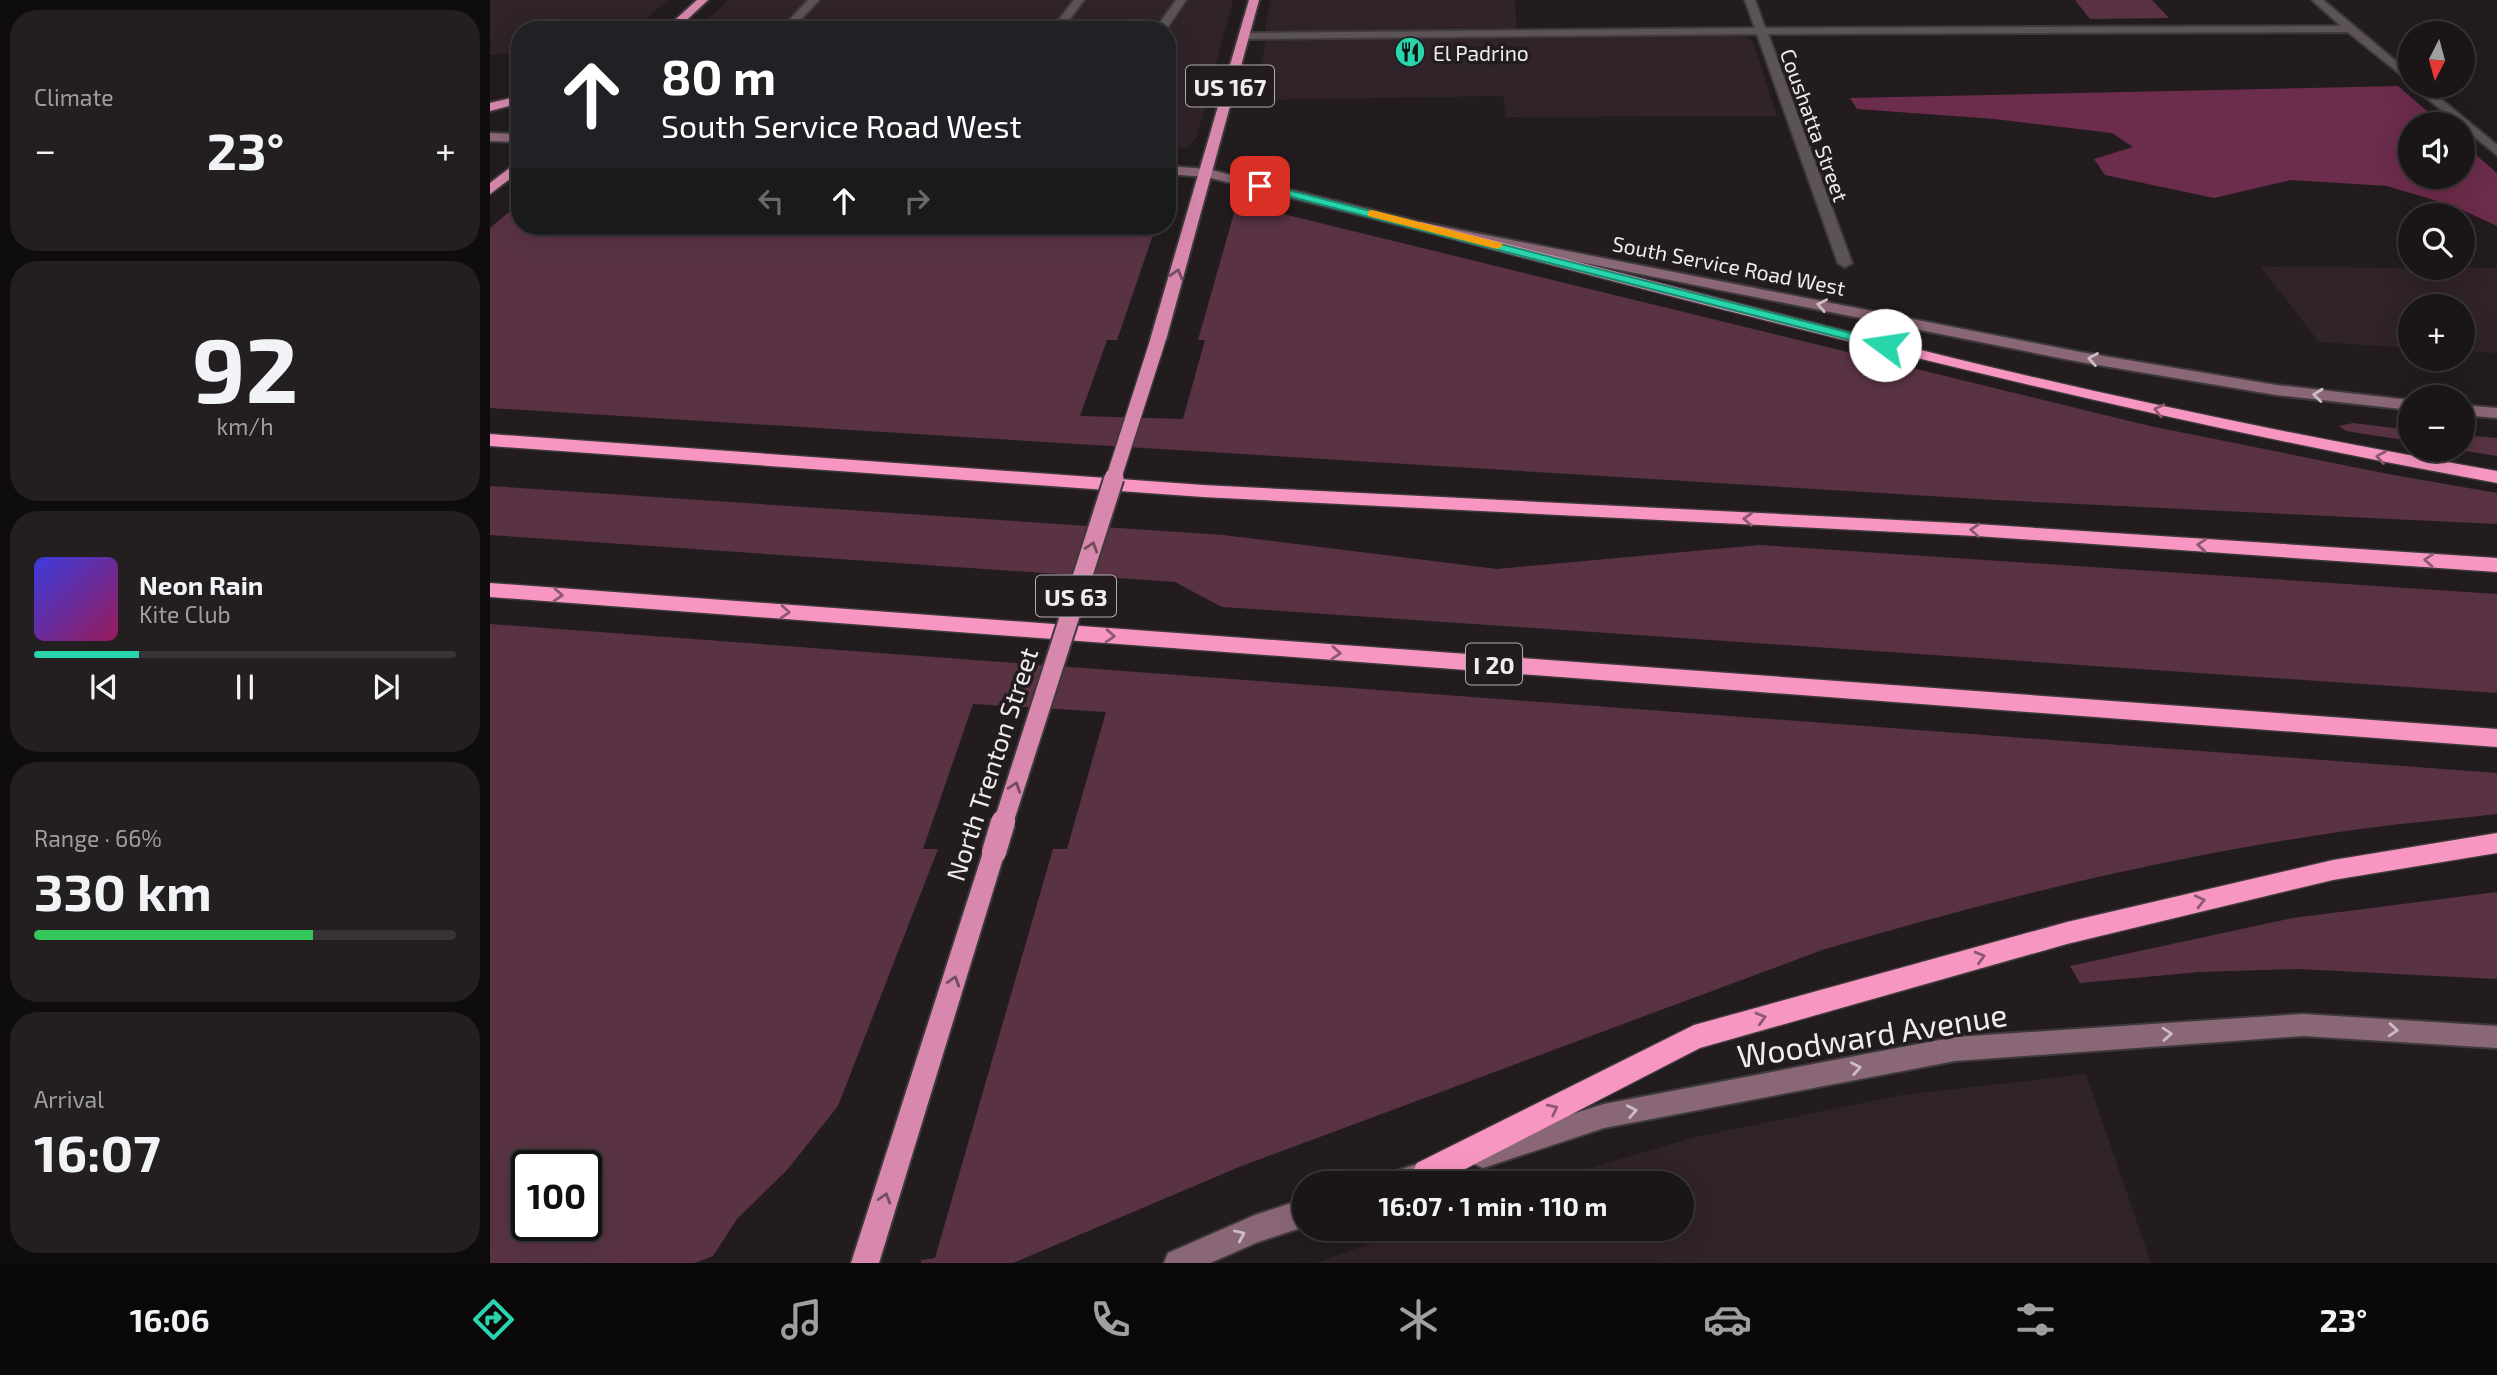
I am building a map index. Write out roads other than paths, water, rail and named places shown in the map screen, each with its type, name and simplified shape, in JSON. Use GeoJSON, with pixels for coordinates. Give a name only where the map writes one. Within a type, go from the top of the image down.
{"type":"FeatureCollection","features":[{"type":"Feature","properties":{"kind":"highway"},"geometry":{"type":"LineString","coordinates":[[679,21],[703,0]]}},
{"type":"Feature","properties":{"kind":"highway","name":"North Trenton Street"},"geometry":{"type":"LineString","coordinates":[[865,1263],[1158,340],[1254,0]]}},
{"type":"Feature","properties":{"kind":"highway"},"geometry":{"type":"LineString","coordinates":[[490,107],[511,101]]}},
{"type":"Feature","properties":{"kind":"highway"},"geometry":{"type":"LineString","coordinates":[[490,190],[511,172]]}},
{"type":"Feature","properties":{"kind":"highway"},"geometry":{"type":"LineString","coordinates":[[1420,226],[2041,385],[2362,454],[2497,477]]}},
{"type":"Feature","properties":{"kind":"highway"},"geometry":{"type":"LineString","coordinates":[[490,440],[1203,491],[1976,530],[2497,565]]}},
{"type":"Feature","properties":{"kind":"highway","name":"I 20"},"geometry":{"type":"LineString","coordinates":[[490,590],[2497,738]]}},
{"type":"Feature","properties":{"kind":"highway"},"geometry":{"type":"LineString","coordinates":[[1431,1171],[1694,1037],[2067,933],[2333,870],[2497,843]]}},
{"type":"Feature","properties":{"kind":"main road"},"geometry":{"type":"LineString","coordinates":[[490,137],[511,138]]}},
{"type":"Feature","properties":{"kind":"main road","name":"South Service Road West"},"geometry":{"type":"LineString","coordinates":[[1176,171],[1207,173],[1420,226],[2080,357],[2276,390],[2398,404]]}},
{"type":"Feature","properties":{"kind":"main road"},"geometry":{"type":"LineString","coordinates":[[2475,411],[2497,413]]}},
{"type":"Feature","properties":{"kind":"main road","name":"Woodward Avenue"},"geometry":{"type":"LineString","coordinates":[[1433,1171],[1604,1116],[1955,1049],[2303,1025],[2497,1037]]}},
{"type":"Feature","properties":{"kind":"main road"},"geometry":{"type":"LineString","coordinates":[[1178,1263],[1255,1229],[1292,1217]]}},
{"type":"Feature","properties":{"kind":"street"},"geometry":{"type":"LineString","coordinates":[[794,21],[814,0]]}},
{"type":"Feature","properties":{"kind":"street"},"geometry":{"type":"LineString","coordinates":[[1063,21],[1079,0]]}},
{"type":"Feature","properties":{"kind":"street"},"geometry":{"type":"LineString","coordinates":[[1166,21],[1181,0]]}},
{"type":"Feature","properties":{"kind":"street","name":"Coushatta Street"},"geometry":{"type":"LineString","coordinates":[[1751,0],[1845,263]]}},
{"type":"Feature","properties":{"kind":"street"},"geometry":{"type":"LineString","coordinates":[[2317,0],[2398,69]]}},
{"type":"Feature","properties":{"kind":"street"},"geometry":{"type":"LineString","coordinates":[[1244,36],[1760,30],[2349,29]]}},
{"type":"Feature","properties":{"kind":"street"},"geometry":{"type":"LineString","coordinates":[[2433,98],[2497,151]]}},
{"type":"Feature","properties":{"kind":"place","name":"El Padrino"},"geometry":{"type":"Point","coordinates":[1410,52]}}]}
